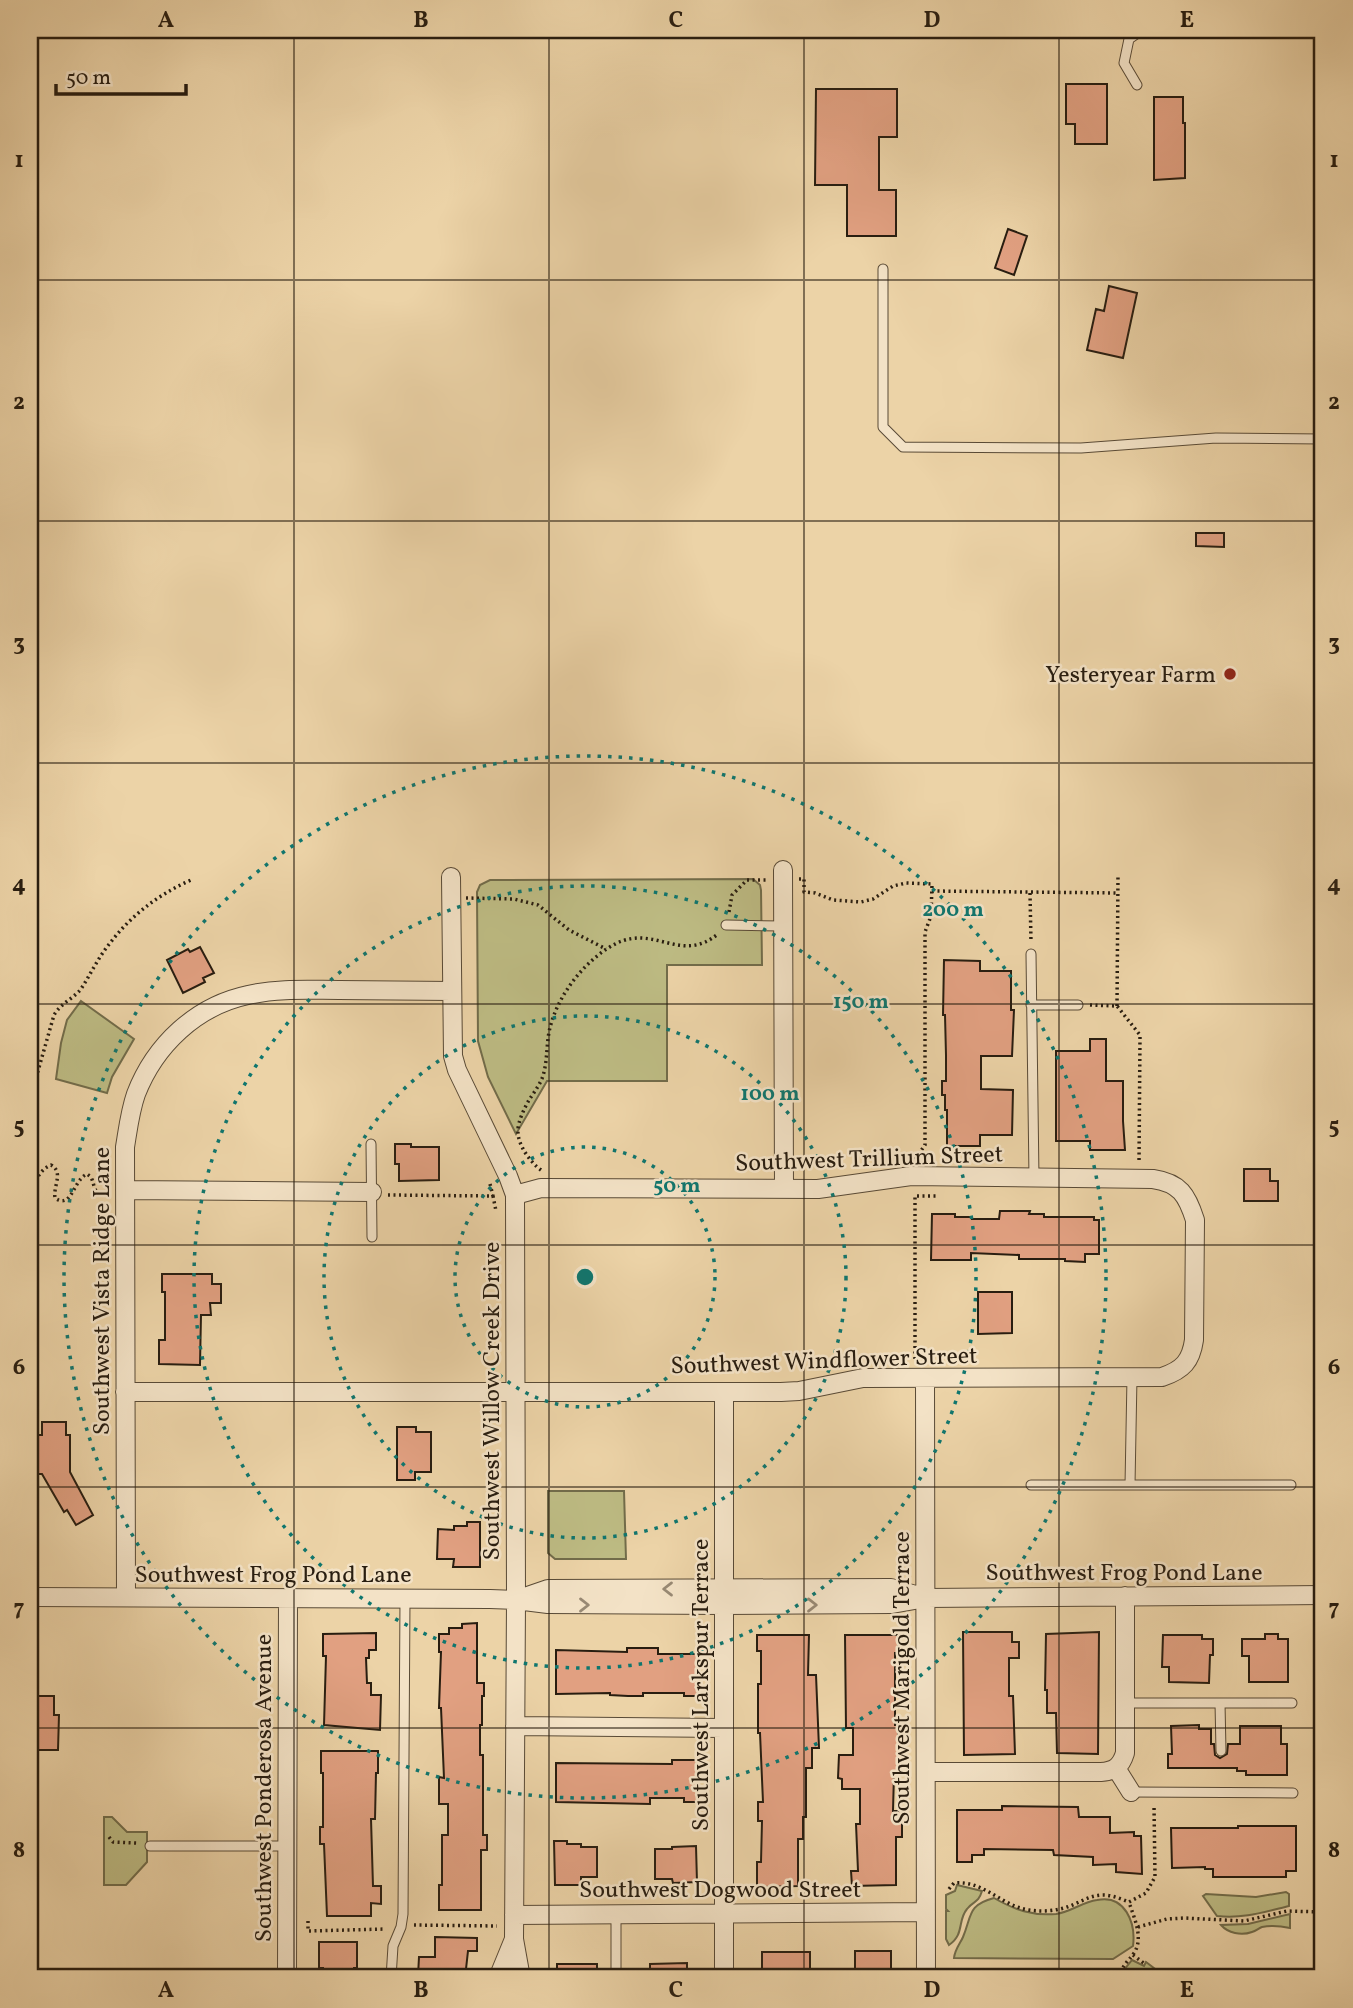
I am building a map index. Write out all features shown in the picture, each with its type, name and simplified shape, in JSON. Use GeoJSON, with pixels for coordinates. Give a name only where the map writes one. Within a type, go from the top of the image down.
{"type":"FeatureCollection","features":[{"type":"Feature","properties":{"kind":"street"},"geometry":{"type":"LineString","coordinates":[[783,875],[784,1188]]}},
{"type":"Feature","properties":{"kind":"street","name":"Southwest Willow Creek Drive"},"geometry":{"type":"LineString","coordinates":[[451,877],[453,1056],[457,1070],[508,1176],[514,1195],[516,1600],[513,1939],[521,1978]]}},
{"type":"Feature","properties":{"kind":"street","name":"Southwest Vista Ridge Lane"},"geometry":{"type":"LineString","coordinates":[[126,1597],[125,1147],[137,1092],[150,1066],[167,1042],[191,1020],[217,1004],[248,995],[284,990],[452,991]]}},
{"type":"Feature","properties":{"kind":"street","name":"Southwest Trillium Street"},"geometry":{"type":"LineString","coordinates":[[514,1195],[541,1188],[818,1189],[911,1176],[1168,1181],[1182,1191],[1195,1220],[1194,1340],[1186,1365]]}},
{"type":"Feature","properties":{"kind":"street"},"geometry":{"type":"LineString","coordinates":[[125,1190],[372,1193]]}},
{"type":"Feature","properties":{"kind":"street","name":"Southwest Windflower Street"},"geometry":{"type":"LineString","coordinates":[[125,1392],[799,1391],[863,1378],[1162,1377],[1175,1373],[1186,1365]]}},
{"type":"Feature","properties":{"kind":"street","name":"Southwest Marigold Terrace"},"geometry":{"type":"LineString","coordinates":[[925,1378],[926,1978]]}},
{"type":"Feature","properties":{"kind":"street","name":"Southwest Larkspur Terrace"},"geometry":{"type":"LineString","coordinates":[[724,1392],[724,1978]]}},
{"type":"Feature","properties":{"kind":"street","name":"Southwest Frog Pond Lane"},"geometry":{"type":"LineString","coordinates":[[30,1597],[516,1600],[548,1589],[892,1604],[926,1598],[1323,1595]]}},
{"type":"Feature","properties":{"kind":"street"},"geometry":{"type":"LineString","coordinates":[[926,1772],[1101,1772],[1116,1768],[1125,1753],[1125,1596]]}},
{"type":"Feature","properties":{"kind":"street","name":"Southwest Ponderosa Avenue"},"geometry":{"type":"LineString","coordinates":[[287,1978],[288,1598]]}},
{"type":"Feature","properties":{"kind":"street"},"geometry":{"type":"LineString","coordinates":[[515,1726],[724,1728]]}},
{"type":"Feature","properties":{"kind":"street"},"geometry":{"type":"LineString","coordinates":[[1116,1768],[1131,1792]]}},
{"type":"Feature","properties":{"kind":"street","name":"Southwest Dogwood Street"},"geometry":{"type":"LineString","coordinates":[[514,1915],[926,1912]]}},
{"type":"Feature","properties":{"kind":"street","name":"Southwest Willow Creek Drive"},"geometry":{"type":"LineString","coordinates":[[498,1978],[513,1939]]}},
{"type":"Feature","properties":{"kind":"lane"},"geometry":{"type":"LineString","coordinates":[[1137,85],[1124,63],[1129,39],[1142,30]]}},
{"type":"Feature","properties":{"kind":"lane"},"geometry":{"type":"LineString","coordinates":[[883,269],[883,427],[903,447],[1082,448],[1216,438],[1323,439]]}},
{"type":"Feature","properties":{"kind":"lane"},"geometry":{"type":"LineString","coordinates":[[726,925],[783,926]]}},
{"type":"Feature","properties":{"kind":"lane"},"geometry":{"type":"LineString","coordinates":[[1031,954],[1034,1178]]}},
{"type":"Feature","properties":{"kind":"lane"},"geometry":{"type":"LineString","coordinates":[[1031,1005],[1078,1005]]}},
{"type":"Feature","properties":{"kind":"lane"},"geometry":{"type":"LineString","coordinates":[[371,1144],[372,1237]]}},
{"type":"Feature","properties":{"kind":"lane"},"geometry":{"type":"LineString","coordinates":[[1130,1485],[1132,1377]]}},
{"type":"Feature","properties":{"kind":"lane"},"geometry":{"type":"LineString","coordinates":[[1031,1485],[1291,1485]]}},
{"type":"Feature","properties":{"kind":"lane"},"geometry":{"type":"LineString","coordinates":[[391,1978],[393,1946],[403,1914],[405,1599]]}},
{"type":"Feature","properties":{"kind":"lane"},"geometry":{"type":"LineString","coordinates":[[1125,1703],[1292,1703]]}},
{"type":"Feature","properties":{"kind":"lane"},"geometry":{"type":"LineString","coordinates":[[1220,1703],[1221,1751]]}},
{"type":"Feature","properties":{"kind":"lane"},"geometry":{"type":"LineString","coordinates":[[1131,1792],[1293,1793]]}},
{"type":"Feature","properties":{"kind":"lane"},"geometry":{"type":"LineString","coordinates":[[150,1846],[287,1846]]}},
{"type":"Feature","properties":{"kind":"lane"},"geometry":{"type":"LineString","coordinates":[[616,1914],[616,1978]]}},
{"type":"Feature","properties":{"kind":"path"},"geometry":{"type":"LineString","coordinates":[[546,1171],[540,1170],[528,1156],[518,1130],[527,1103],[543,1077],[551,1024],[564,994],[583,971],[606,950],[633,938],[649,937],[682,947],[710,940],[726,925],[732,895],[747,880],[783,875],[804,879],[804,892],[843,902],[873,899],[893,886],[906,883],[932,884],[931,916],[925,932],[925,1145],[916,1158],[927,1158]]}},
{"type":"Feature","properties":{"kind":"path"},"geometry":{"type":"LineString","coordinates":[[1118,875],[1117,1006],[1140,1035],[1139,1179]]}},
{"type":"Feature","properties":{"kind":"path"},"geometry":{"type":"LineString","coordinates":[[30,1099],[54,1015],[59,1007],[79,991],[105,949],[128,922],[157,897],[191,880]]}},
{"type":"Feature","properties":{"kind":"path"},"geometry":{"type":"LineString","coordinates":[[932,891],[1118,893]]}},
{"type":"Feature","properties":{"kind":"path"},"geometry":{"type":"LineString","coordinates":[[1030,892],[1031,954]]}},
{"type":"Feature","properties":{"kind":"path"},"geometry":{"type":"LineString","coordinates":[[451,898],[528,901],[547,910],[569,930],[606,950]]}},
{"type":"Feature","properties":{"kind":"path"},"geometry":{"type":"LineString","coordinates":[[1078,1005],[1117,1006]]}},
{"type":"Feature","properties":{"kind":"path"},"geometry":{"type":"LineString","coordinates":[[30,1190],[45,1167],[51,1165],[58,1172],[54,1192],[59,1201],[65,1202],[80,1177],[87,1174],[97,1192],[111,1194],[111,1206]]}},
{"type":"Feature","properties":{"kind":"path"},"geometry":{"type":"LineString","coordinates":[[908,1359],[916,1359],[915,1196],[937,1196],[938,1177]]}},
{"type":"Feature","properties":{"kind":"path"},"geometry":{"type":"LineString","coordinates":[[490,1184],[497,1220]]}},
{"type":"Feature","properties":{"kind":"path"},"geometry":{"type":"LineString","coordinates":[[372,1193],[493,1196]]}},
{"type":"Feature","properties":{"kind":"path"},"geometry":{"type":"LineString","coordinates":[[949,1889],[954,1883],[975,1884],[1019,1908],[1030,1910],[1055,1910],[1105,1895],[1129,1902],[1146,1893],[1155,1877],[1154,1792]]}},
{"type":"Feature","properties":{"kind":"path"},"geometry":{"type":"LineString","coordinates":[[109,1838],[113,1842],[139,1843]]}},
{"type":"Feature","properties":{"kind":"path"},"geometry":{"type":"LineString","coordinates":[[1120,1978],[1121,1967],[1133,1955],[1138,1939],[1138,1927],[1129,1902]]}},
{"type":"Feature","properties":{"kind":"path"},"geometry":{"type":"LineString","coordinates":[[1138,1927],[1175,1919],[1244,1921],[1287,1911],[1323,1912]]}},
{"type":"Feature","properties":{"kind":"path"},"geometry":{"type":"LineString","coordinates":[[1133,1955],[1145,1964]]}},
{"type":"Feature","properties":{"kind":"shaded area"},"geometry":{"type":"Polygon","coordinates":[[[753,879],[760,885],[761,890],[762,965],[667,965],[667,1081],[547,1081],[516,1134],[488,1077],[478,1041],[477,892],[480,885],[490,880],[753,879]]]}},
{"type":"Feature","properties":{"kind":"shaded area"},"geometry":{"type":"Polygon","coordinates":[[[81,1001],[134,1039],[112,1077],[107,1093],[56,1079],[67,1020],[81,1001]]]}},
{"type":"Feature","properties":{"kind":"shaded area"},"geometry":{"type":"Polygon","coordinates":[[[548,1491],[624,1491],[626,1559],[555,1559],[548,1553],[548,1491]]]}},
{"type":"Feature","properties":{"kind":"shaded area"},"geometry":{"type":"Polygon","coordinates":[[[104,1817],[112,1817],[127,1832],[147,1832],[147,1862],[126,1885],[104,1885],[104,1817]]]}},
{"type":"Feature","properties":{"kind":"shaded area"},"geometry":{"type":"Polygon","coordinates":[[[957,1885],[982,1891],[964,1914],[959,1932],[949,1945],[946,1939],[946,1895],[955,1891],[957,1885]]]}},
{"type":"Feature","properties":{"kind":"shaded area"},"geometry":{"type":"Polygon","coordinates":[[[1286,1892],[1289,1894],[1289,1906],[1236,1917],[1217,1916],[1203,1896],[1256,1897],[1286,1892]]]}},
{"type":"Feature","properties":{"kind":"shaded area"},"geometry":{"type":"Polygon","coordinates":[[[994,1898],[1009,1906],[1039,1914],[1061,1913],[1097,1900],[1115,1901],[1127,1912],[1133,1928],[1133,1946],[1113,1959],[954,1958],[972,1912],[979,1904],[994,1898]]]}},
{"type":"Feature","properties":{"kind":"shaded area"},"geometry":{"type":"Polygon","coordinates":[[[1290,1914],[1290,1928],[1265,1926],[1253,1932],[1239,1934],[1221,1925],[1248,1924],[1290,1914]]]}},
{"type":"Feature","properties":{"kind":"shaded area"},"geometry":{"type":"Polygon","coordinates":[[[1132,1960],[1144,1966],[1146,1962],[1167,1978],[1123,1978],[1124,1970],[1132,1960]]]}},
{"type":"Feature","properties":{"kind":"building"},"geometry":{"type":"Polygon","coordinates":[[[1066,84],[1107,84],[1107,144],[1075,144],[1075,124],[1066,124],[1066,84]]]}},
{"type":"Feature","properties":{"kind":"building"},"geometry":{"type":"Polygon","coordinates":[[[816,89],[897,89],[897,137],[879,137],[879,190],[896,190],[896,236],[847,236],[847,185],[815,185],[816,89]]]}},
{"type":"Feature","properties":{"kind":"building"},"geometry":{"type":"Polygon","coordinates":[[[1154,97],[1183,97],[1185,178],[1154,180],[1154,97]]]}},
{"type":"Feature","properties":{"kind":"building"},"geometry":{"type":"Polygon","coordinates":[[[1008,229],[1027,236],[1014,275],[995,268],[1008,229]]]}},
{"type":"Feature","properties":{"kind":"building"},"geometry":{"type":"Polygon","coordinates":[[[1109,286],[1137,293],[1123,358],[1087,350],[1096,309],[1104,311],[1109,286]]]}},
{"type":"Feature","properties":{"kind":"building"},"geometry":{"type":"Polygon","coordinates":[[[1196,533],[1224,533],[1224,547],[1196,546],[1196,533]]]}},
{"type":"Feature","properties":{"kind":"building"},"geometry":{"type":"Polygon","coordinates":[[[200,947],[214,973],[203,978],[205,982],[183,993],[167,960],[188,949],[190,952],[200,947]]]}},
{"type":"Feature","properties":{"kind":"building"},"geometry":{"type":"Polygon","coordinates":[[[944,960],[980,961],[980,971],[1011,971],[1011,1010],[1014,1010],[1012,1056],[981,1056],[981,1089],[1013,1090],[1012,1135],[980,1135],[980,1146],[947,1146],[947,1110],[945,1095],[942,1095],[942,1081],[946,1081],[944,960]]]}},
{"type":"Feature","properties":{"kind":"building"},"geometry":{"type":"Polygon","coordinates":[[[1090,1039],[1106,1039],[1106,1081],[1123,1081],[1125,1150],[1090,1150],[1090,1141],[1056,1141],[1056,1051],[1090,1051],[1090,1039]]]}},
{"type":"Feature","properties":{"kind":"building"},"geometry":{"type":"Polygon","coordinates":[[[395,1144],[439,1147],[439,1180],[399,1181],[399,1164],[395,1164],[395,1144]]]}},
{"type":"Feature","properties":{"kind":"building"},"geometry":{"type":"Polygon","coordinates":[[[1244,1169],[1270,1169],[1270,1181],[1278,1181],[1278,1201],[1244,1201],[1244,1169]]]}},
{"type":"Feature","properties":{"kind":"building"},"geometry":{"type":"Polygon","coordinates":[[[1000,1211],[1030,1211],[1029,1214],[1044,1214],[1044,1217],[1094,1217],[1094,1220],[1099,1220],[1099,1254],[1085,1254],[1085,1262],[1019,1259],[1019,1255],[971,1253],[971,1260],[931,1260],[932,1214],[999,1219],[1000,1211]]]}},
{"type":"Feature","properties":{"kind":"building"},"geometry":{"type":"Polygon","coordinates":[[[162,1274],[212,1274],[212,1284],[221,1284],[221,1303],[210,1303],[211,1315],[201,1315],[200,1365],[159,1364],[159,1340],[165,1340],[165,1292],[162,1292],[162,1274]]]}},
{"type":"Feature","properties":{"kind":"building"},"geometry":{"type":"Polygon","coordinates":[[[978,1292],[1012,1292],[1012,1333],[978,1334],[978,1292]]]}},
{"type":"Feature","properties":{"kind":"building"},"geometry":{"type":"Polygon","coordinates":[[[42,1422],[66,1422],[66,1435],[70,1435],[70,1472],[93,1515],[76,1525],[67,1510],[64,1512],[42,1474],[32,1474],[32,1435],[42,1435],[42,1422]]]}},
{"type":"Feature","properties":{"kind":"building"},"geometry":{"type":"Polygon","coordinates":[[[397,1427],[416,1427],[416,1432],[431,1432],[431,1472],[415,1472],[415,1480],[397,1480],[397,1427]]]}},
{"type":"Feature","properties":{"kind":"building"},"geometry":{"type":"Polygon","coordinates":[[[467,1522],[480,1522],[480,1567],[453,1567],[454,1559],[437,1559],[438,1529],[454,1530],[454,1526],[467,1526],[467,1522]]]}},
{"type":"Feature","properties":{"kind":"building"},"geometry":{"type":"Polygon","coordinates":[[[477,1623],[477,1683],[484,1683],[480,1755],[483,1755],[483,1835],[487,1835],[487,1850],[481,1850],[481,1910],[439,1910],[442,1835],[448,1835],[448,1804],[439,1804],[439,1777],[444,1778],[439,1708],[439,1634],[449,1634],[449,1628],[462,1628],[462,1624],[477,1623]]]}},
{"type":"Feature","properties":{"kind":"building"},"geometry":{"type":"Polygon","coordinates":[[[963,1632],[1012,1632],[1012,1642],[1019,1642],[1019,1658],[1009,1658],[1009,1696],[1013,1696],[1015,1754],[964,1755],[963,1632]]]}},
{"type":"Feature","properties":{"kind":"building"},"geometry":{"type":"Polygon","coordinates":[[[1099,1632],[1098,1754],[1057,1753],[1056,1713],[1047,1713],[1046,1634],[1099,1632]]]}},
{"type":"Feature","properties":{"kind":"building"},"geometry":{"type":"Polygon","coordinates":[[[376,1633],[376,1650],[369,1650],[369,1658],[366,1658],[367,1683],[371,1683],[371,1695],[381,1695],[380,1730],[324,1725],[326,1656],[323,1656],[323,1634],[376,1633]]]}},
{"type":"Feature","properties":{"kind":"building"},"geometry":{"type":"Polygon","coordinates":[[[1265,1634],[1278,1634],[1278,1639],[1288,1639],[1288,1682],[1249,1682],[1249,1656],[1242,1656],[1242,1639],[1265,1639],[1265,1634]]]}},
{"type":"Feature","properties":{"kind":"building"},"geometry":{"type":"Polygon","coordinates":[[[757,1635],[809,1635],[808,1675],[816,1675],[819,1748],[812,1748],[812,1768],[806,1768],[806,1817],[803,1817],[803,1839],[798,1839],[798,1886],[757,1887],[757,1862],[761,1862],[762,1821],[758,1821],[758,1802],[763,1802],[758,1733],[761,1651],[757,1651],[757,1635]]]}},
{"type":"Feature","properties":{"kind":"building"},"geometry":{"type":"Polygon","coordinates":[[[845,1635],[898,1635],[898,1653],[895,1653],[895,1725],[898,1725],[899,1774],[894,1774],[893,1811],[902,1811],[902,1837],[896,1837],[896,1885],[852,1886],[851,1871],[858,1871],[856,1824],[860,1824],[860,1789],[842,1789],[842,1779],[838,1778],[839,1755],[853,1755],[853,1728],[846,1728],[845,1635]]]}},
{"type":"Feature","properties":{"kind":"building"},"geometry":{"type":"Polygon","coordinates":[[[1163,1635],[1202,1635],[1202,1639],[1213,1639],[1209,1683],[1169,1682],[1169,1667],[1162,1667],[1163,1635]]]}},
{"type":"Feature","properties":{"kind":"building"},"geometry":{"type":"Polygon","coordinates":[[[627,1648],[658,1648],[658,1654],[697,1654],[698,1696],[684,1696],[684,1693],[643,1693],[643,1696],[610,1693],[556,1694],[556,1650],[627,1652],[627,1648]]]}},
{"type":"Feature","properties":{"kind":"building"},"geometry":{"type":"Polygon","coordinates":[[[30,1696],[54,1696],[54,1715],[59,1715],[58,1750],[30,1750],[30,1696]]]}},
{"type":"Feature","properties":{"kind":"building"},"geometry":{"type":"Polygon","coordinates":[[[1199,1725],[1199,1729],[1211,1729],[1211,1744],[1214,1744],[1215,1755],[1220,1758],[1227,1754],[1228,1744],[1240,1744],[1240,1726],[1281,1726],[1281,1744],[1287,1744],[1287,1775],[1246,1775],[1246,1771],[1237,1771],[1237,1768],[1168,1768],[1168,1754],[1172,1754],[1171,1726],[1199,1725]]]}},
{"type":"Feature","properties":{"kind":"building"},"geometry":{"type":"Polygon","coordinates":[[[321,1751],[378,1751],[375,1819],[371,1819],[373,1886],[381,1886],[381,1904],[371,1903],[371,1916],[327,1916],[324,1844],[320,1844],[320,1827],[323,1827],[321,1751]]]}},
{"type":"Feature","properties":{"kind":"building"},"geometry":{"type":"Polygon","coordinates":[[[672,1760],[697,1760],[697,1802],[684,1802],[684,1798],[650,1798],[650,1804],[556,1802],[556,1763],[672,1764],[672,1760]]]}},
{"type":"Feature","properties":{"kind":"building"},"geometry":{"type":"Polygon","coordinates":[[[1002,1806],[1078,1807],[1079,1817],[1110,1817],[1110,1833],[1134,1832],[1134,1836],[1141,1836],[1142,1874],[1116,1872],[1116,1864],[1093,1865],[1093,1857],[1054,1855],[1053,1850],[984,1849],[984,1855],[972,1855],[972,1862],[957,1862],[957,1810],[1002,1810],[1002,1806]]]}},
{"type":"Feature","properties":{"kind":"building"},"geometry":{"type":"Polygon","coordinates":[[[1296,1826],[1296,1871],[1286,1871],[1286,1877],[1213,1877],[1213,1869],[1205,1867],[1172,1868],[1171,1828],[1296,1826]]]}},
{"type":"Feature","properties":{"kind":"building"},"geometry":{"type":"Polygon","coordinates":[[[554,1841],[581,1844],[581,1847],[597,1847],[597,1877],[581,1877],[581,1885],[555,1885],[554,1841]]]}},
{"type":"Feature","properties":{"kind":"building"},"geometry":{"type":"Polygon","coordinates":[[[696,1846],[697,1882],[673,1883],[672,1879],[655,1879],[655,1849],[696,1846]]]}},
{"type":"Feature","properties":{"kind":"building"},"geometry":{"type":"Polygon","coordinates":[[[435,1937],[477,1938],[477,1951],[468,1951],[466,1969],[438,1969],[438,1976],[418,1976],[419,1957],[435,1957],[435,1937]]]}},
{"type":"Feature","properties":{"kind":"building"},"geometry":{"type":"Polygon","coordinates":[[[319,1942],[357,1942],[357,1968],[354,1968],[354,1978],[323,1978],[323,1968],[319,1968],[319,1942]]]}},
{"type":"Feature","properties":{"kind":"building"},"geometry":{"type":"Polygon","coordinates":[[[855,1951],[891,1951],[891,1978],[855,1978],[855,1951]]]}},
{"type":"Feature","properties":{"kind":"building"},"geometry":{"type":"Polygon","coordinates":[[[762,1952],[810,1952],[810,1978],[762,1978],[762,1952]]]}},
{"type":"Feature","properties":{"kind":"building"},"geometry":{"type":"Polygon","coordinates":[[[687,1963],[687,1978],[650,1978],[650,1964],[687,1963]]]}},
{"type":"Feature","properties":{"kind":"building"},"geometry":{"type":"Polygon","coordinates":[[[557,1964],[597,1964],[597,1978],[557,1978],[557,1964]]]}},
{"type":"Feature","properties":{"kind":"place","name":"Yesteryear Farm"},"geometry":{"type":"Point","coordinates":[1230,674]}}]}
